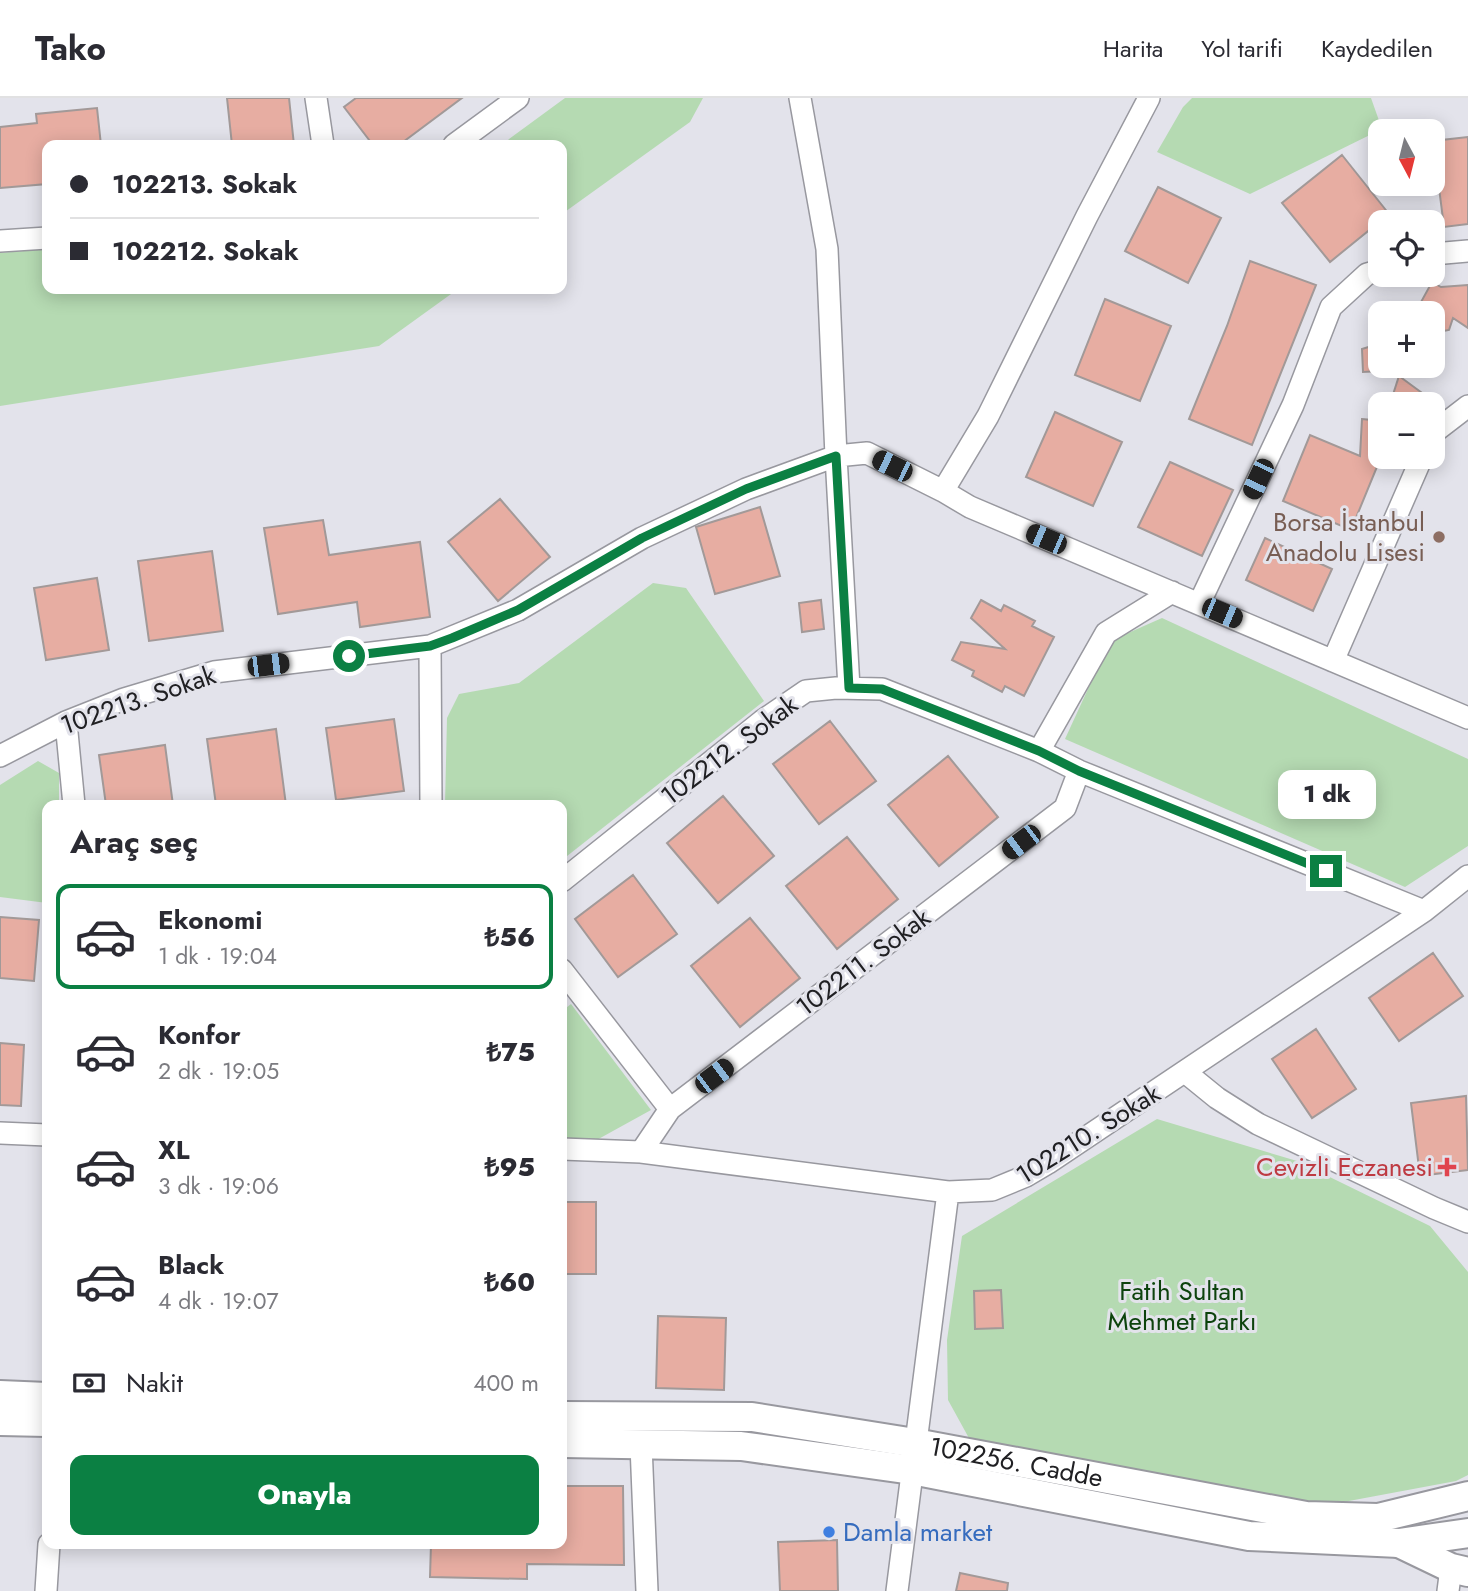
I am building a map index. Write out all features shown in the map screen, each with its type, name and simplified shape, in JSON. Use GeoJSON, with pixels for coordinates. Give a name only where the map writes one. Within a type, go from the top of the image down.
{"type":"FeatureCollection","features":[{"type":"Feature","properties":{"kind":"street"},"geometry":{"type":"LineString","coordinates":[[316,98],[322,140]]}},
{"type":"Feature","properties":{"kind":"street"},"geometry":{"type":"LineString","coordinates":[[461,140],[518,98]]}},
{"type":"Feature","properties":{"kind":"street"},"geometry":{"type":"LineString","coordinates":[[800,98],[827,249],[849,688]]}},
{"type":"Feature","properties":{"kind":"street"},"geometry":{"type":"LineString","coordinates":[[943,491],[988,416],[1149,98]]}},
{"type":"Feature","properties":{"kind":"street"},"geometry":{"type":"LineString","coordinates":[[0,241],[42,238]]}},
{"type":"Feature","properties":{"kind":"street"},"geometry":{"type":"LineString","coordinates":[[1445,253],[1468,251]]}},
{"type":"Feature","properties":{"kind":"street"},"geometry":{"type":"LineString","coordinates":[[1199,604],[1293,405],[1331,307],[1368,274]]}},
{"type":"Feature","properties":{"kind":"street"},"geometry":{"type":"LineString","coordinates":[[1445,424],[1468,406]]}},
{"type":"Feature","properties":{"kind":"street","name":"102213. Sokak"},"geometry":{"type":"LineString","coordinates":[[0,756],[66,722],[124,699],[214,672],[430,646],[518,610],[642,538],[746,489],[836,456],[867,453],[970,507],[1468,718]]}},
{"type":"Feature","properties":{"kind":"street"},"geometry":{"type":"LineString","coordinates":[[1334,661],[1417,469]]}},
{"type":"Feature","properties":{"kind":"street"},"geometry":{"type":"LineString","coordinates":[[1039,751],[1107,633],[1172,592]]}},
{"type":"Feature","properties":{"kind":"street"},"geometry":{"type":"LineString","coordinates":[[430,646],[431,800]]}},
{"type":"Feature","properties":{"kind":"street","name":"102212. Sokak"},"geometry":{"type":"LineString","coordinates":[[567,877],[762,720],[806,691],[882,689],[1039,751],[1079,771],[1424,911]]}},
{"type":"Feature","properties":{"kind":"street"},"geometry":{"type":"LineString","coordinates":[[66,722],[74,800]]}},
{"type":"Feature","properties":{"kind":"street","name":"102211. Sokak"},"geometry":{"type":"LineString","coordinates":[[641,1152],[670,1109],[1065,808],[1079,771]]}},
{"type":"Feature","properties":{"kind":"street","name":"102210. Sokak"},"geometry":{"type":"LineString","coordinates":[[567,1149],[641,1152],[947,1192],[992,1190],[1026,1176],[1185,1072],[1424,911],[1468,876]]}},
{"type":"Feature","properties":{"kind":"street"},"geometry":{"type":"LineString","coordinates":[[567,976],[670,1109]]}},
{"type":"Feature","properties":{"kind":"street"},"geometry":{"type":"LineString","coordinates":[[1185,1072],[1217,1098],[1258,1124],[1468,1222]]}},
{"type":"Feature","properties":{"kind":"street"},"geometry":{"type":"LineString","coordinates":[[0,1133],[42,1135]]}},
{"type":"Feature","properties":{"kind":"street"},"geometry":{"type":"LineString","coordinates":[[897,1591],[947,1192]]}},
{"type":"Feature","properties":{"kind":"street"},"geometry":{"type":"LineString","coordinates":[[0,1395],[42,1397]]}},
{"type":"Feature","properties":{"kind":"street","name":"102256. Cadde"},"geometry":{"type":"LineString","coordinates":[[567,1416],[752,1417],[1249,1536],[1399,1543],[1468,1533]]}},
{"type":"Feature","properties":{"kind":"street"},"geometry":{"type":"LineString","coordinates":[[0,1421],[42,1422]]}},
{"type":"Feature","properties":{"kind":"street","name":"102256. Cadde"},"geometry":{"type":"LineString","coordinates":[[567,1443],[741,1446],[914,1457],[1306,1517],[1378,1518],[1468,1496]]}},
{"type":"Feature","properties":{"kind":"street"},"geometry":{"type":"LineString","coordinates":[[641,1445],[647,1591]]}},
{"type":"Feature","properties":{"kind":"street"},"geometry":{"type":"LineString","coordinates":[[1399,1543],[1456,1577]]}},
{"type":"Feature","properties":{"kind":"street"},"geometry":{"type":"LineString","coordinates":[[46,1591],[49,1549]]}},
{"type":"Feature","properties":{"kind":"green space"},"geometry":{"type":"Polygon","coordinates":[[[565,98],[703,98],[690,122],[567,210],[567,140],[508,140],[565,98]]]}},
{"type":"Feature","properties":{"kind":"green space"},"geometry":{"type":"Polygon","coordinates":[[[1192,98],[1371,98],[1378,119],[1368,119],[1368,136],[1250,194],[1157,152],[1183,107],[1192,98]]]}},
{"type":"Feature","properties":{"kind":"green space"},"geometry":{"type":"Polygon","coordinates":[[[42,249],[42,294],[451,294],[379,346],[0,406],[0,253],[42,249]]]}},
{"type":"Feature","properties":{"kind":"green space"},"geometry":{"type":"Polygon","coordinates":[[[653,583],[686,588],[764,701],[567,856],[567,800],[445,800],[447,718],[459,694],[519,683],[653,583]]]}},
{"type":"Feature","properties":{"kind":"green space"},"geometry":{"type":"Polygon","coordinates":[[[1162,618],[1468,759],[1468,846],[1405,887],[1065,739],[1110,641],[1162,618]]]}},
{"type":"Feature","properties":{"kind":"green space"},"geometry":{"type":"Polygon","coordinates":[[[38,761],[59,773],[59,800],[42,800],[42,902],[0,897],[0,785],[38,761]]]}},
{"type":"Feature","properties":{"kind":"green space"},"geometry":{"type":"Polygon","coordinates":[[[571,1004],[651,1110],[593,1142],[567,1141],[567,1007],[571,1004]]]}},
{"type":"Feature","properties":{"kind":"green space","name":"Fatih Sultan Mehmet Parkı"},"geometry":{"type":"Polygon","coordinates":[[[1157,1119],[1297,1161],[1430,1226],[1468,1272],[1468,1475],[1456,1481],[1322,1506],[970,1440],[948,1400],[947,1340],[962,1236],[1157,1119]]]}},
{"type":"Feature","properties":{"kind":"building"},"geometry":{"type":"Polygon","coordinates":[[[227,98],[289,98],[293,140],[231,140],[227,98]]]}},
{"type":"Feature","properties":{"kind":"building"},"geometry":{"type":"Polygon","coordinates":[[[356,98],[462,98],[406,140],[369,140],[344,107],[356,98]]]}},
{"type":"Feature","properties":{"kind":"building"},"geometry":{"type":"Polygon","coordinates":[[[97,108],[100,140],[42,140],[42,184],[0,188],[0,127],[37,123],[36,114],[97,108]]]}},
{"type":"Feature","properties":{"kind":"building"},"geometry":{"type":"Polygon","coordinates":[[[1468,137],[1468,224],[1445,227],[1445,210],[1442,210],[1440,196],[1446,196],[1446,140],[1468,137]]]}},
{"type":"Feature","properties":{"kind":"building"},"geometry":{"type":"Polygon","coordinates":[[[1342,155],[1368,188],[1368,196],[1375,196],[1386,210],[1368,210],[1368,231],[1330,262],[1282,203],[1342,155]]]}},
{"type":"Feature","properties":{"kind":"building"},"geometry":{"type":"Polygon","coordinates":[[[1158,187],[1221,218],[1188,283],[1125,251],[1158,187]]]}},
{"type":"Feature","properties":{"kind":"building"},"geometry":{"type":"Polygon","coordinates":[[[1250,261],[1316,285],[1252,445],[1189,419],[1250,261]]]}},
{"type":"Feature","properties":{"kind":"building"},"geometry":{"type":"Polygon","coordinates":[[[1468,285],[1468,328],[1453,318],[1449,330],[1445,331],[1445,301],[1422,301],[1429,287],[1468,285]]]}},
{"type":"Feature","properties":{"kind":"building"},"geometry":{"type":"Polygon","coordinates":[[[1105,299],[1171,326],[1140,401],[1075,375],[1105,299]]]}},
{"type":"Feature","properties":{"kind":"building"},"geometry":{"type":"Polygon","coordinates":[[[1368,347],[1368,372],[1363,372],[1362,349],[1368,347]]]}},
{"type":"Feature","properties":{"kind":"building"},"geometry":{"type":"Polygon","coordinates":[[[1398,378],[1402,378],[1421,392],[1394,392],[1398,378]]]}},
{"type":"Feature","properties":{"kind":"building"},"geometry":{"type":"Polygon","coordinates":[[[1055,412],[1122,442],[1093,506],[1026,477],[1055,412]]]}},
{"type":"Feature","properties":{"kind":"building"},"geometry":{"type":"Polygon","coordinates":[[[1362,419],[1368,420],[1368,469],[1376,469],[1351,530],[1283,501],[1310,435],[1360,456],[1362,419]]]}},
{"type":"Feature","properties":{"kind":"building"},"geometry":{"type":"Polygon","coordinates":[[[1170,462],[1233,490],[1202,556],[1138,527],[1170,462]]]}},
{"type":"Feature","properties":{"kind":"building"},"geometry":{"type":"Polygon","coordinates":[[[500,499],[550,557],[498,601],[448,542],[500,499]]]}},
{"type":"Feature","properties":{"kind":"building"},"geometry":{"type":"Polygon","coordinates":[[[760,507],[780,576],[715,594],[696,527],[760,507]]]}},
{"type":"Feature","properties":{"kind":"building"},"geometry":{"type":"Polygon","coordinates":[[[323,520],[329,555],[420,542],[430,617],[360,627],[357,602],[278,614],[264,528],[323,520]]]}},
{"type":"Feature","properties":{"kind":"building"},"geometry":{"type":"Polygon","coordinates":[[[1265,538],[1332,569],[1313,611],[1246,580],[1265,538]]]}},
{"type":"Feature","properties":{"kind":"building"},"geometry":{"type":"Polygon","coordinates":[[[212,551],[223,631],[149,641],[138,561],[212,551]]]}},
{"type":"Feature","properties":{"kind":"building"},"geometry":{"type":"Polygon","coordinates":[[[97,578],[109,650],[46,660],[34,588],[97,578]]]}},
{"type":"Feature","properties":{"kind":"building"},"geometry":{"type":"Polygon","coordinates":[[[821,600],[824,629],[802,632],[799,603],[821,600]]]}},
{"type":"Feature","properties":{"kind":"building"},"geometry":{"type":"Polygon","coordinates":[[[981,600],[1001,611],[1004,605],[1035,621],[1032,626],[1054,637],[1024,696],[1005,686],[1002,692],[972,676],[974,671],[952,660],[961,642],[1005,649],[971,618],[981,600]]]}},
{"type":"Feature","properties":{"kind":"building"},"geometry":{"type":"Polygon","coordinates":[[[394,719],[404,791],[336,800],[326,728],[394,719]]]}},
{"type":"Feature","properties":{"kind":"building"},"geometry":{"type":"Polygon","coordinates":[[[830,721],[876,781],[819,824],[773,764],[830,721]]]}},
{"type":"Feature","properties":{"kind":"building"},"geometry":{"type":"Polygon","coordinates":[[[276,729],[285,800],[215,800],[207,739],[276,729]]]}},
{"type":"Feature","properties":{"kind":"building"},"geometry":{"type":"Polygon","coordinates":[[[165,745],[172,800],[105,800],[99,755],[165,745]]]}},
{"type":"Feature","properties":{"kind":"building"},"geometry":{"type":"Polygon","coordinates":[[[948,756],[998,817],[939,866],[888,805],[948,756]]]}},
{"type":"Feature","properties":{"kind":"building"},"geometry":{"type":"Polygon","coordinates":[[[723,796],[774,856],[718,903],[667,843],[723,796]]]}},
{"type":"Feature","properties":{"kind":"building"},"geometry":{"type":"Polygon","coordinates":[[[847,837],[898,899],[837,949],[786,886],[847,837]]]}},
{"type":"Feature","properties":{"kind":"building"},"geometry":{"type":"Polygon","coordinates":[[[633,875],[677,934],[618,977],[575,919],[633,875]]]}},
{"type":"Feature","properties":{"kind":"building"},"geometry":{"type":"Polygon","coordinates":[[[0,917],[39,920],[34,981],[0,978],[0,917]]]}},
{"type":"Feature","properties":{"kind":"building"},"geometry":{"type":"Polygon","coordinates":[[[750,918],[800,978],[740,1027],[691,966],[750,918]]]}},
{"type":"Feature","properties":{"kind":"building"},"geometry":{"type":"Polygon","coordinates":[[[1433,953],[1463,996],[1399,1041],[1369,998],[1433,953]]]}},
{"type":"Feature","properties":{"kind":"building"},"geometry":{"type":"Polygon","coordinates":[[[1316,1029],[1356,1089],[1312,1118],[1272,1059],[1316,1029]]]}},
{"type":"Feature","properties":{"kind":"building"},"geometry":{"type":"Polygon","coordinates":[[[0,1043],[24,1045],[21,1106],[0,1105],[0,1043]]]}},
{"type":"Feature","properties":{"kind":"building"},"geometry":{"type":"Polygon","coordinates":[[[1466,1096],[1468,1170],[1420,1176],[1411,1103],[1466,1096]]]}},
{"type":"Feature","properties":{"kind":"building"},"geometry":{"type":"Polygon","coordinates":[[[567,1202],[596,1202],[596,1274],[567,1274],[567,1202]]]}},
{"type":"Feature","properties":{"kind":"building"},"geometry":{"type":"Polygon","coordinates":[[[1001,1290],[1003,1328],[975,1329],[974,1291],[1001,1290]]]}},
{"type":"Feature","properties":{"kind":"building"},"geometry":{"type":"Polygon","coordinates":[[[658,1316],[726,1318],[724,1390],[656,1388],[658,1316]]]}},
{"type":"Feature","properties":{"kind":"building"},"geometry":{"type":"Polygon","coordinates":[[[567,1486],[623,1486],[624,1565],[527,1564],[527,1579],[430,1577],[431,1549],[567,1549],[567,1486]]]}},
{"type":"Feature","properties":{"kind":"building"},"geometry":{"type":"Polygon","coordinates":[[[837,1540],[838,1591],[780,1591],[778,1542],[837,1540]]]}},
{"type":"Feature","properties":{"kind":"building"},"geometry":{"type":"Polygon","coordinates":[[[960,1573],[1008,1583],[1007,1591],[956,1591],[960,1573]]]}},
{"type":"Feature","properties":{"kind":"place","name":"Borsa İstanbul Anadolu Lisesi"},"geometry":{"type":"Point","coordinates":[1439,537]}},
{"type":"Feature","properties":{"kind":"place","name":"Cevizli Eczanesi"},"geometry":{"type":"Point","coordinates":[1447,1167]}},
{"type":"Feature","properties":{"kind":"place","name":"Damla market"},"geometry":{"type":"Point","coordinates":[829,1532]}},
{"type":"Feature","properties":{"kind":"route"},"geometry":{"type":"LineString","coordinates":[[349,656],[430,646],[452,638],[518,610],[642,538],[746,489],[836,456],[849,688],[882,689],[1039,751],[1079,771],[1326,871]]}}]}
